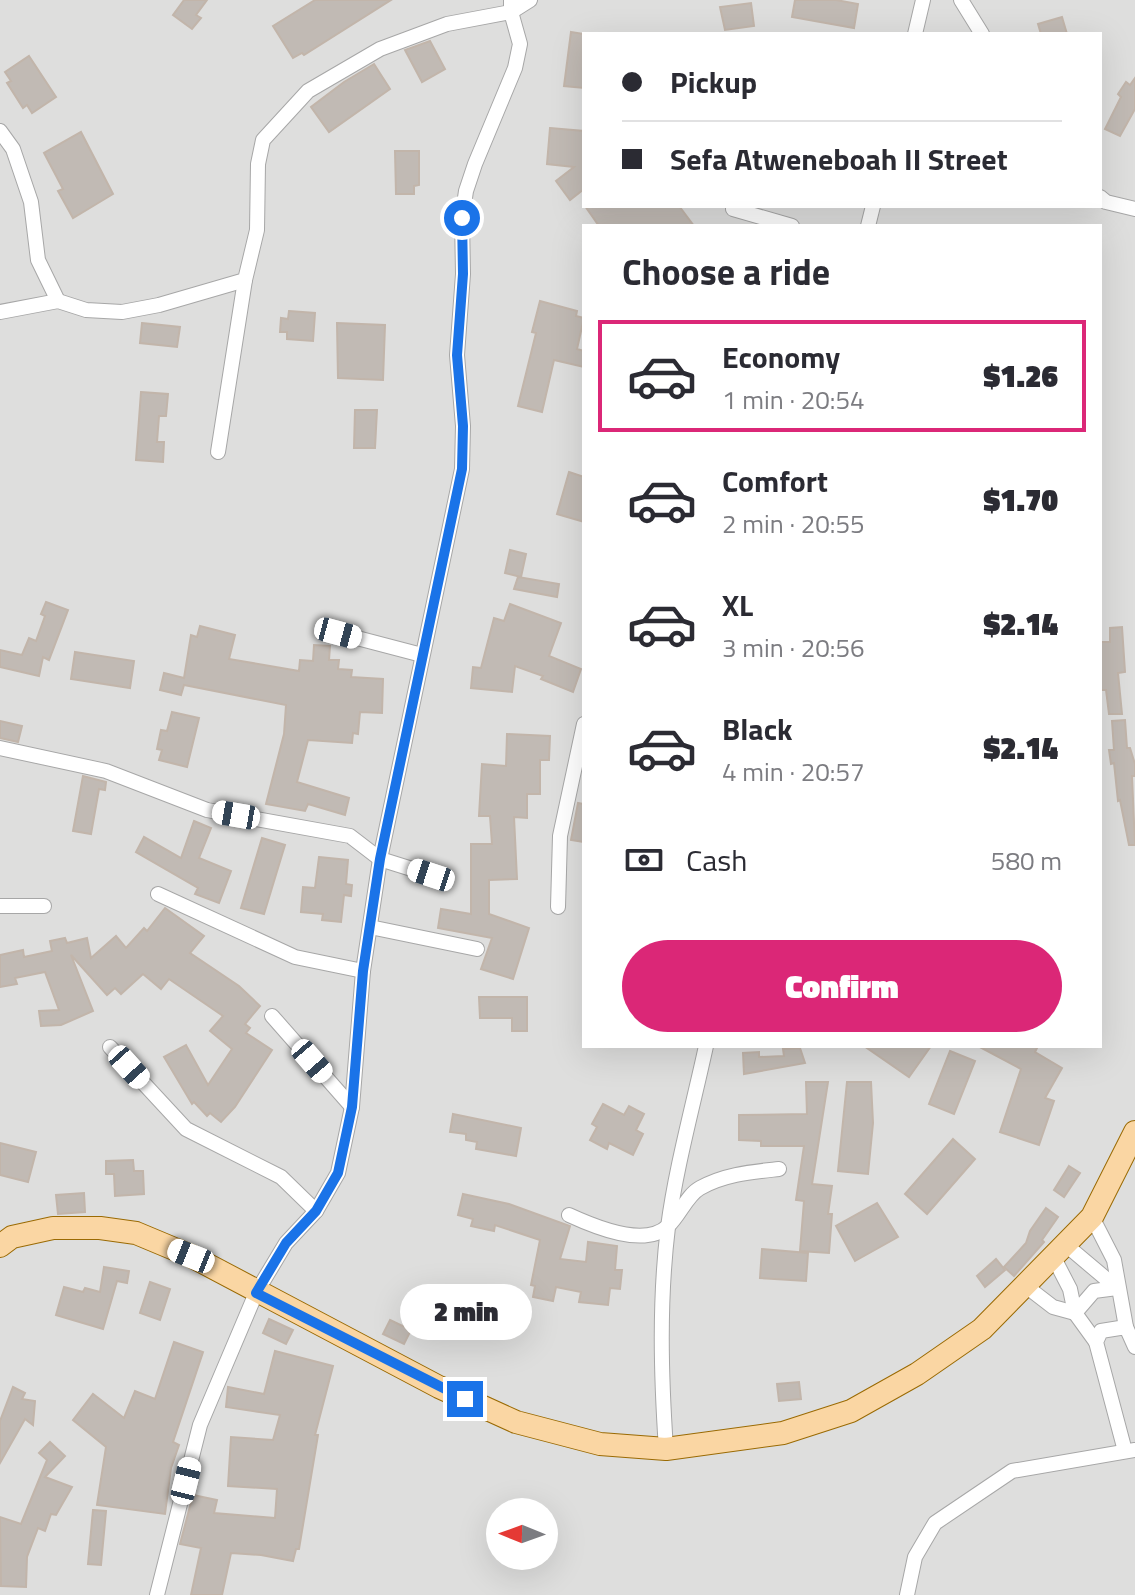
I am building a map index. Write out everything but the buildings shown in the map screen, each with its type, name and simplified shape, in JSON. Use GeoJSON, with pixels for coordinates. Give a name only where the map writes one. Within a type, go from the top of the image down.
{"type":"FeatureCollection","features":[{"type":"Feature","properties":{"kind":"main road"},"geometry":{"type":"LineString","coordinates":[[0,1246],[12,1237],[53,1228],[100,1228],[136,1233],[191,1256],[439,1387],[516,1422],[600,1444],[666,1449],[783,1433],[851,1411],[917,1374],[982,1329],[1027,1287],[1092,1217],[1135,1132]]}},
{"type":"Feature","properties":{"kind":"street"},"geometry":{"type":"LineString","coordinates":[[218,452],[245,280],[257,230],[258,164],[263,140],[308,91],[380,49],[447,24],[530,0]]}},
{"type":"Feature","properties":{"kind":"street"},"geometry":{"type":"LineString","coordinates":[[915,32],[923,0]]}},
{"type":"Feature","properties":{"kind":"street"},"geometry":{"type":"LineString","coordinates":[[961,0],[981,32]]}},
{"type":"Feature","properties":{"kind":"street"},"geometry":{"type":"LineString","coordinates":[[157,1595],[200,1425],[256,1293],[286,1243],[316,1211],[338,1173],[352,1107],[363,971],[380,859],[462,469],[463,426],[457,355],[463,274],[462,218],[475,164],[515,68],[520,44],[511,6]]}},
{"type":"Feature","properties":{"kind":"street"},"geometry":{"type":"LineString","coordinates":[[0,131],[13,149],[31,202],[38,260],[58,301]]}},
{"type":"Feature","properties":{"kind":"street"},"geometry":{"type":"LineString","coordinates":[[1102,199],[1135,209]]}},
{"type":"Feature","properties":{"kind":"street"},"geometry":{"type":"LineString","coordinates":[[733,209],[785,224]]}},
{"type":"Feature","properties":{"kind":"street"},"geometry":{"type":"LineString","coordinates":[[0,312],[58,301],[86,310],[122,312],[159,305],[245,280]]}},
{"type":"Feature","properties":{"kind":"street"},"geometry":{"type":"LineString","coordinates":[[338,633],[422,655]]}},
{"type":"Feature","properties":{"kind":"street"},"geometry":{"type":"LineString","coordinates":[[558,907],[560,836],[582,746]]}},
{"type":"Feature","properties":{"kind":"street"},"geometry":{"type":"LineString","coordinates":[[0,748],[106,771],[207,810],[350,836],[380,859],[431,875]]}},
{"type":"Feature","properties":{"kind":"street"},"geometry":{"type":"LineString","coordinates":[[158,894],[295,957],[363,971]]}},
{"type":"Feature","properties":{"kind":"street"},"geometry":{"type":"LineString","coordinates":[[0,906],[44,906]]}},
{"type":"Feature","properties":{"kind":"street"},"geometry":{"type":"LineString","coordinates":[[370,927],[477,949]]}},
{"type":"Feature","properties":{"kind":"street"},"geometry":{"type":"LineString","coordinates":[[272,1016],[352,1107]]}},
{"type":"Feature","properties":{"kind":"street"},"geometry":{"type":"LineString","coordinates":[[110,1047],[186,1129],[281,1177],[316,1211]]}},
{"type":"Feature","properties":{"kind":"street"},"geometry":{"type":"LineString","coordinates":[[666,1449],[662,1306],[668,1226],[706,1048]]}},
{"type":"Feature","properties":{"kind":"street"},"geometry":{"type":"LineString","coordinates":[[569,1215],[636,1237],[654,1236],[668,1226],[697,1189],[733,1174],[779,1169]]}},
{"type":"Feature","properties":{"kind":"street"},"geometry":{"type":"LineString","coordinates":[[1092,1217],[1114,1260],[1126,1327],[1135,1347]]}},
{"type":"Feature","properties":{"kind":"street"},"geometry":{"type":"LineString","coordinates":[[1060,1252],[1117,1288]]}},
{"type":"Feature","properties":{"kind":"street"},"geometry":{"type":"LineString","coordinates":[[907,1595],[915,1557],[935,1523],[1012,1471],[1130,1451],[1096,1342],[1075,1313],[1060,1252]]}},
{"type":"Feature","properties":{"kind":"street"},"geometry":{"type":"LineString","coordinates":[[1027,1287],[1053,1307],[1075,1313]]}},
{"type":"Feature","properties":{"kind":"street"},"geometry":{"type":"LineString","coordinates":[[1075,1313],[1094,1291],[1117,1288]]}},
{"type":"Feature","properties":{"kind":"street"},"geometry":{"type":"LineString","coordinates":[[1096,1342],[1101,1331],[1126,1327]]}},
{"type":"Feature","properties":{"kind":"shaded area"},"geometry":{"type":"Polygon","coordinates":[[[0,0],[1135,0],[1135,1595],[0,1595],[0,0]]]}},
{"type":"Feature","properties":{"kind":"route"},"geometry":{"type":"LineString","coordinates":[[462,218],[463,274],[457,355],[463,426],[462,469],[380,859],[363,971],[352,1107],[338,1173],[316,1211],[286,1243],[256,1293],[465,1399]]}}]}
